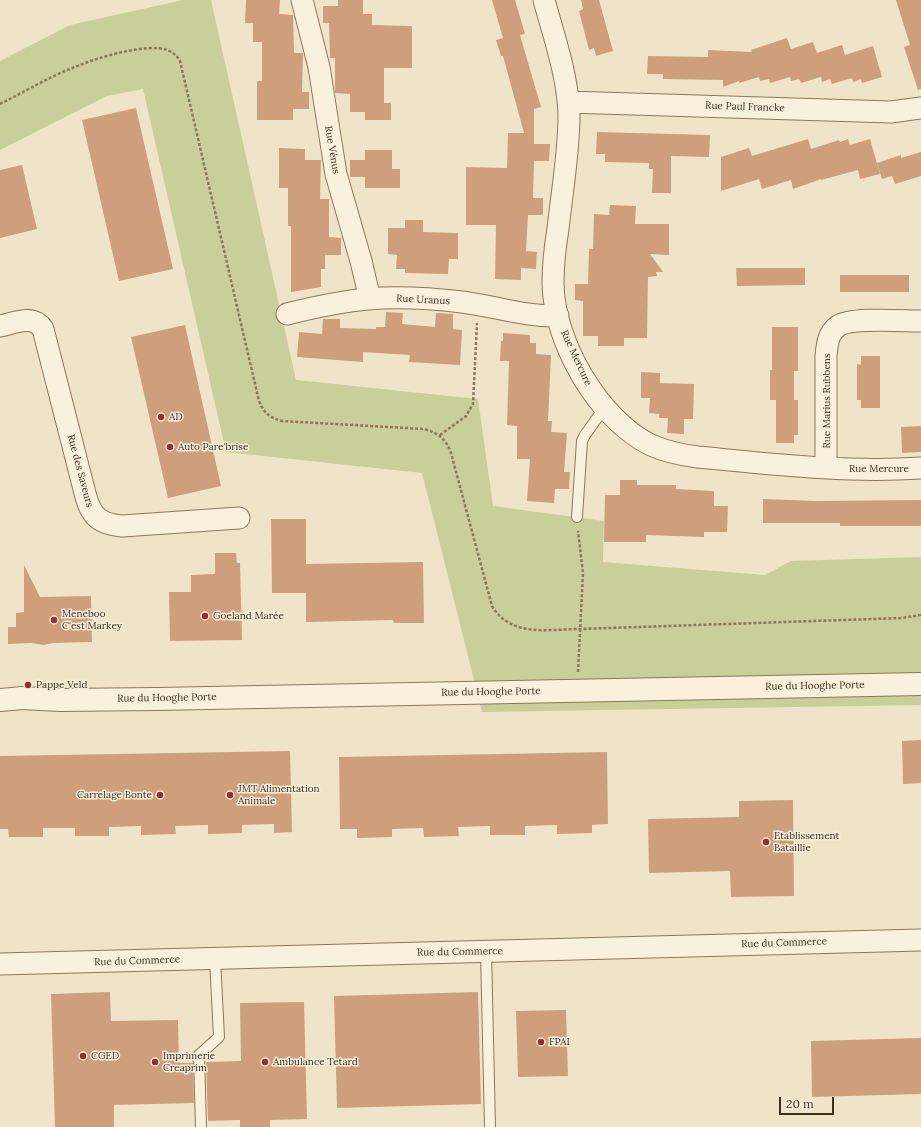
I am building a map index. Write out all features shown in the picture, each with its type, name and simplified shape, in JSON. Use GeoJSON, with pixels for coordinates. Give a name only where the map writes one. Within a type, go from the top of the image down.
{"type":"FeatureCollection","features":[{"type":"Feature","properties":{"kind":"street","name":"Rue Vénus"},"geometry":{"type":"LineString","coordinates":[[302,0],[318,67],[336,174],[361,261],[370,299]]}},
{"type":"Feature","properties":{"kind":"street","name":"Rue Mercure"},"geometry":{"type":"LineString","coordinates":[[544,0],[562,66],[568,102],[567,153],[553,273],[554,294],[564,338],[579,370],[591,390],[605,407],[631,433],[660,449],[698,457],[826,468],[874,470],[921,468]]}},
{"type":"Feature","properties":{"kind":"street","name":"Rue Paul Francke"},"geometry":{"type":"LineString","coordinates":[[568,102],[891,112],[921,108]]}},
{"type":"Feature","properties":{"kind":"street","name":"Rue Uranus"},"geometry":{"type":"LineString","coordinates":[[287,314],[320,306],[383,298],[478,304],[533,316],[558,316]]}},
{"type":"Feature","properties":{"kind":"street","name":"Rue des Saveurs"},"geometry":{"type":"LineString","coordinates":[[0,326],[31,320],[36,321],[43,329],[86,497],[90,511],[96,517],[107,523],[122,526],[239,518]]}},
{"type":"Feature","properties":{"kind":"street","name":"Rue Marius Rubbens"},"geometry":{"type":"LineString","coordinates":[[826,468],[826,356],[830,335],[838,325],[852,321],[921,321]]}},
{"type":"Feature","properties":{"kind":"street","name":"Rue du Hooghe Porte"},"geometry":{"type":"LineString","coordinates":[[0,700],[22,698],[60,700],[921,684]]}},
{"type":"Feature","properties":{"kind":"street","name":"Rue du Hooghe Porte"},"geometry":{"type":"LineString","coordinates":[[0,712],[22,706],[60,700]]}},
{"type":"Feature","properties":{"kind":"street","name":"Rue du Commerce"},"geometry":{"type":"LineString","coordinates":[[0,964],[921,940]]}},
{"type":"Feature","properties":{"kind":"lane"},"geometry":{"type":"LineString","coordinates":[[577,517],[582,441],[585,434],[605,407]]}},
{"type":"Feature","properties":{"kind":"lane"},"geometry":{"type":"LineString","coordinates":[[486,951],[490,1127]]}},
{"type":"Feature","properties":{"kind":"lane"},"geometry":{"type":"LineString","coordinates":[[201,1127],[198,1055],[218,1037],[215,959]]}},
{"type":"Feature","properties":{"kind":"path"},"geometry":{"type":"LineString","coordinates":[[0,104],[68,70],[105,57],[151,48],[160,48],[173,53],[180,61],[242,328],[264,412],[275,419],[282,421],[413,428],[427,430],[440,435],[449,446],[489,599],[495,612],[512,626],[535,630],[580,629],[902,618],[921,615]]}},
{"type":"Feature","properties":{"kind":"path"},"geometry":{"type":"LineString","coordinates":[[440,435],[466,416],[473,404],[478,304]]}},
{"type":"Feature","properties":{"kind":"path"},"geometry":{"type":"LineString","coordinates":[[577,517],[583,573],[577,690]]}},
{"type":"Feature","properties":{"kind":"green space"},"geometry":{"type":"Polygon","coordinates":[[[183,0],[211,0],[296,380],[478,399],[493,506],[604,521],[603,562],[765,575],[791,561],[921,557],[921,705],[482,712],[422,473],[226,452],[143,89],[107,96],[0,150],[0,61],[70,25],[183,0]]]}},
{"type":"Feature","properties":{"kind":"building"},"geometry":{"type":"Polygon","coordinates":[[[246,0],[280,0],[279,14],[293,15],[294,53],[303,53],[302,92],[309,92],[309,109],[293,109],[293,120],[257,120],[257,81],[262,81],[262,42],[253,42],[253,23],[245,23],[246,0]]]}},
{"type":"Feature","properties":{"kind":"building"},"geometry":{"type":"Polygon","coordinates":[[[338,0],[363,0],[363,14],[372,14],[372,25],[412,26],[412,68],[384,68],[384,103],[391,103],[391,120],[365,120],[365,112],[350,112],[350,94],[335,93],[335,58],[330,58],[329,23],[323,23],[323,6],[338,6],[338,0]]]}},
{"type":"Feature","properties":{"kind":"building"},"geometry":{"type":"Polygon","coordinates":[[[492,0],[515,0],[525,34],[520,35],[541,107],[534,109],[534,144],[550,144],[549,161],[534,161],[533,198],[543,198],[543,215],[528,215],[526,251],[537,252],[536,269],[521,268],[521,280],[495,279],[496,225],[466,225],[466,167],[507,168],[508,133],[524,133],[503,56],[501,56],[496,40],[503,38],[492,0]]]}},
{"type":"Feature","properties":{"kind":"building"},"geometry":{"type":"Polygon","coordinates":[[[581,0],[599,0],[613,51],[596,56],[594,48],[589,50],[579,11],[583,9],[581,0]]]}},
{"type":"Feature","properties":{"kind":"building"},"geometry":{"type":"Polygon","coordinates":[[[896,0],[921,0],[921,89],[918,90],[904,47],[910,45],[896,0]]]}},
{"type":"Feature","properties":{"kind":"building"},"geometry":{"type":"Polygon","coordinates":[[[787,38],[791,49],[813,42],[817,53],[842,45],[845,55],[873,46],[882,77],[862,83],[861,79],[853,82],[852,78],[832,84],[830,79],[822,82],[821,77],[801,83],[799,79],[791,81],[790,77],[770,83],[769,79],[760,81],[759,77],[739,83],[739,81],[723,87],[723,80],[663,79],[663,74],[647,74],[648,56],[708,57],[708,50],[752,52],[751,50],[787,38]]]}},
{"type":"Feature","properties":{"kind":"building"},"geometry":{"type":"Polygon","coordinates":[[[136,108],[173,269],[119,281],[82,120],[136,108]]]}},
{"type":"Feature","properties":{"kind":"building"},"geometry":{"type":"Polygon","coordinates":[[[597,132],[710,135],[709,157],[671,156],[671,193],[652,193],[653,169],[649,169],[649,163],[605,162],[605,154],[596,154],[597,132]]]}},
{"type":"Feature","properties":{"kind":"building"},"geometry":{"type":"Polygon","coordinates":[[[808,139],[811,149],[839,140],[840,142],[848,139],[850,145],[870,139],[880,174],[860,179],[858,170],[821,179],[793,189],[791,180],[762,189],[759,179],[721,191],[721,157],[749,148],[752,156],[808,139]]]}},
{"type":"Feature","properties":{"kind":"building"},"geometry":{"type":"Polygon","coordinates":[[[279,148],[305,149],[305,160],[321,160],[320,199],[329,199],[329,237],[341,238],[341,255],[325,255],[325,269],[321,269],[321,287],[291,292],[291,226],[288,226],[288,188],[279,188],[279,148]]]}},
{"type":"Feature","properties":{"kind":"building"},"geometry":{"type":"Polygon","coordinates":[[[365,150],[392,150],[392,169],[400,169],[400,188],[365,188],[365,177],[350,177],[350,160],[365,160],[365,150]]]}},
{"type":"Feature","properties":{"kind":"building"},"geometry":{"type":"Polygon","coordinates":[[[921,152],[921,176],[895,184],[892,176],[882,179],[877,163],[901,155],[901,158],[921,152]]]}},
{"type":"Feature","properties":{"kind":"building"},"geometry":{"type":"Polygon","coordinates":[[[22,165],[37,229],[0,238],[0,170],[22,165]]]}},
{"type":"Feature","properties":{"kind":"building"},"geometry":{"type":"Polygon","coordinates":[[[610,205],[636,206],[635,224],[669,224],[669,255],[650,254],[663,272],[656,272],[657,276],[648,277],[647,338],[624,338],[624,346],[598,346],[598,336],[583,336],[583,301],[575,300],[575,284],[588,284],[589,249],[593,249],[594,214],[609,215],[610,205]]]}},
{"type":"Feature","properties":{"kind":"building"},"geometry":{"type":"Polygon","coordinates":[[[405,220],[423,220],[423,232],[458,233],[458,259],[449,259],[448,274],[405,273],[405,269],[396,269],[397,255],[388,254],[388,228],[405,228],[405,220]]]}},
{"type":"Feature","properties":{"kind":"building"},"geometry":{"type":"Polygon","coordinates":[[[736,268],[805,268],[805,285],[737,286],[736,268]]]}},
{"type":"Feature","properties":{"kind":"building"},"geometry":{"type":"Polygon","coordinates":[[[840,275],[909,275],[909,292],[840,292],[840,275]]]}},
{"type":"Feature","properties":{"kind":"building"},"geometry":{"type":"Polygon","coordinates":[[[386,312],[403,313],[402,324],[435,327],[436,313],[453,314],[453,329],[462,330],[460,365],[409,362],[410,355],[363,352],[363,362],[297,357],[299,332],[322,334],[323,319],[340,319],[340,328],[376,329],[376,327],[385,327],[386,312]]]}},
{"type":"Feature","properties":{"kind":"building"},"geometry":{"type":"Polygon","coordinates":[[[185,325],[221,486],[168,498],[131,337],[185,325]]]}},
{"type":"Feature","properties":{"kind":"building"},"geometry":{"type":"Polygon","coordinates":[[[772,327],[798,327],[798,371],[794,371],[794,400],[798,400],[798,435],[794,435],[794,443],[776,443],[776,400],[770,400],[772,327]]]}},
{"type":"Feature","properties":{"kind":"building"},"geometry":{"type":"Polygon","coordinates":[[[503,333],[530,335],[530,343],[536,343],[536,354],[551,355],[548,421],[552,421],[551,432],[567,433],[564,472],[570,472],[569,489],[555,489],[554,503],[527,501],[530,459],[517,459],[517,426],[507,425],[509,361],[500,361],[503,333]]]}},
{"type":"Feature","properties":{"kind":"building"},"geometry":{"type":"Polygon","coordinates":[[[861,356],[880,356],[880,408],[861,408],[861,400],[857,400],[857,364],[861,365],[861,356]]]}},
{"type":"Feature","properties":{"kind":"building"},"geometry":{"type":"Polygon","coordinates":[[[641,372],[660,373],[660,383],[694,384],[693,419],[684,419],[684,434],[667,433],[668,418],[659,418],[659,414],[649,413],[650,398],[641,398],[641,372]]]}},
{"type":"Feature","properties":{"kind":"building"},"geometry":{"type":"Polygon","coordinates":[[[921,426],[921,452],[902,453],[901,427],[921,426]]]}},
{"type":"Feature","properties":{"kind":"building"},"geometry":{"type":"Polygon","coordinates":[[[620,480],[637,480],[637,485],[676,485],[676,489],[714,491],[714,506],[728,506],[727,532],[704,532],[704,537],[646,535],[646,542],[604,542],[605,495],[620,495],[620,480]]]}},
{"type":"Feature","properties":{"kind":"building"},"geometry":{"type":"Polygon","coordinates":[[[763,499],[816,501],[921,500],[921,526],[840,526],[840,523],[763,523],[763,499]]]}},
{"type":"Feature","properties":{"kind":"building"},"geometry":{"type":"Polygon","coordinates":[[[271,519],[306,519],[306,564],[423,562],[424,623],[394,623],[393,620],[306,622],[306,593],[272,593],[271,519]]]}},
{"type":"Feature","properties":{"kind":"building","name":"Goeland Marée"},"geometry":{"type":"Polygon","coordinates":[[[215,553],[236,553],[237,563],[240,563],[242,640],[170,641],[169,592],[191,592],[191,575],[215,574],[215,553]]]}},
{"type":"Feature","properties":{"kind":"building","name":"Meneboo C'est Markey"},"geometry":{"type":"Polygon","coordinates":[[[24,565],[40,597],[91,596],[92,642],[53,643],[44,645],[31,643],[8,644],[8,627],[16,627],[16,613],[24,612],[24,565]]]}},
{"type":"Feature","properties":{"kind":"building"},"geometry":{"type":"Polygon","coordinates":[[[921,740],[921,783],[903,784],[902,741],[921,740]]]}},
{"type":"Feature","properties":{"kind":"building"},"geometry":{"type":"Polygon","coordinates":[[[290,751],[292,832],[274,833],[274,824],[242,825],[242,833],[208,834],[208,825],[175,826],[176,834],[141,835],[141,826],[109,827],[109,836],[75,836],[75,828],[43,828],[43,837],[9,837],[8,829],[0,829],[0,756],[290,751]]]}},
{"type":"Feature","properties":{"kind":"building"},"geometry":{"type":"Polygon","coordinates":[[[607,752],[608,824],[592,825],[592,833],[557,834],[557,825],[525,826],[525,835],[490,835],[490,826],[458,827],[459,836],[424,837],[423,828],[392,829],[392,837],[357,838],[357,829],[340,829],[339,757],[607,752]]]}},
{"type":"Feature","properties":{"kind":"building"},"geometry":{"type":"Polygon","coordinates":[[[793,800],[794,896],[731,897],[730,871],[649,873],[648,819],[739,817],[739,801],[793,800]]]}},
{"type":"Feature","properties":{"kind":"building"},"geometry":{"type":"Polygon","coordinates":[[[110,992],[111,1021],[178,1020],[179,1063],[193,1063],[194,1103],[114,1105],[114,1127],[55,1127],[51,994],[110,992]]]}},
{"type":"Feature","properties":{"kind":"building"},"geometry":{"type":"Polygon","coordinates":[[[478,992],[481,1104],[337,1108],[334,996],[478,992]]]}},
{"type":"Feature","properties":{"kind":"building","name":"Ambulance Tetard"},"geometry":{"type":"Polygon","coordinates":[[[304,1002],[307,1119],[270,1120],[270,1127],[240,1127],[240,1120],[208,1121],[206,1062],[241,1061],[240,1003],[304,1002]]]}},
{"type":"Feature","properties":{"kind":"building"},"geometry":{"type":"Polygon","coordinates":[[[566,1010],[568,1076],[518,1077],[516,1011],[566,1010]]]}},
{"type":"Feature","properties":{"kind":"building"},"geometry":{"type":"Polygon","coordinates":[[[921,1038],[921,1094],[812,1097],[811,1041],[921,1038]]]}},
{"type":"Feature","properties":{"kind":"place","name":"AD"},"geometry":{"type":"Point","coordinates":[161,417]}},
{"type":"Feature","properties":{"kind":"place","name":"Auto Pare'brise"},"geometry":{"type":"Point","coordinates":[170,447]}},
{"type":"Feature","properties":{"kind":"place","name":"Goeland Marée"},"geometry":{"type":"Point","coordinates":[205,616]}},
{"type":"Feature","properties":{"kind":"place","name":"Meneboo C'est Markey"},"geometry":{"type":"Point","coordinates":[54,620]}},
{"type":"Feature","properties":{"kind":"place","name":"Pappe Veld"},"geometry":{"type":"Point","coordinates":[28,685]}},
{"type":"Feature","properties":{"kind":"place","name":"Carrelage Bonte"},"geometry":{"type":"Point","coordinates":[160,795]}},
{"type":"Feature","properties":{"kind":"place","name":"JMT Alimentation Animale"},"geometry":{"type":"Point","coordinates":[230,795]}},
{"type":"Feature","properties":{"kind":"place","name":"Etablissement Bataillie"},"geometry":{"type":"Point","coordinates":[766,842]}},
{"type":"Feature","properties":{"kind":"place","name":"FPAI"},"geometry":{"type":"Point","coordinates":[541,1042]}},
{"type":"Feature","properties":{"kind":"place","name":"CGED"},"geometry":{"type":"Point","coordinates":[83,1056]}},
{"type":"Feature","properties":{"kind":"place","name":"Imprimerie Creaprim"},"geometry":{"type":"Point","coordinates":[155,1062]}},
{"type":"Feature","properties":{"kind":"place","name":"Ambulance Tetard"},"geometry":{"type":"Point","coordinates":[265,1062]}}]}
